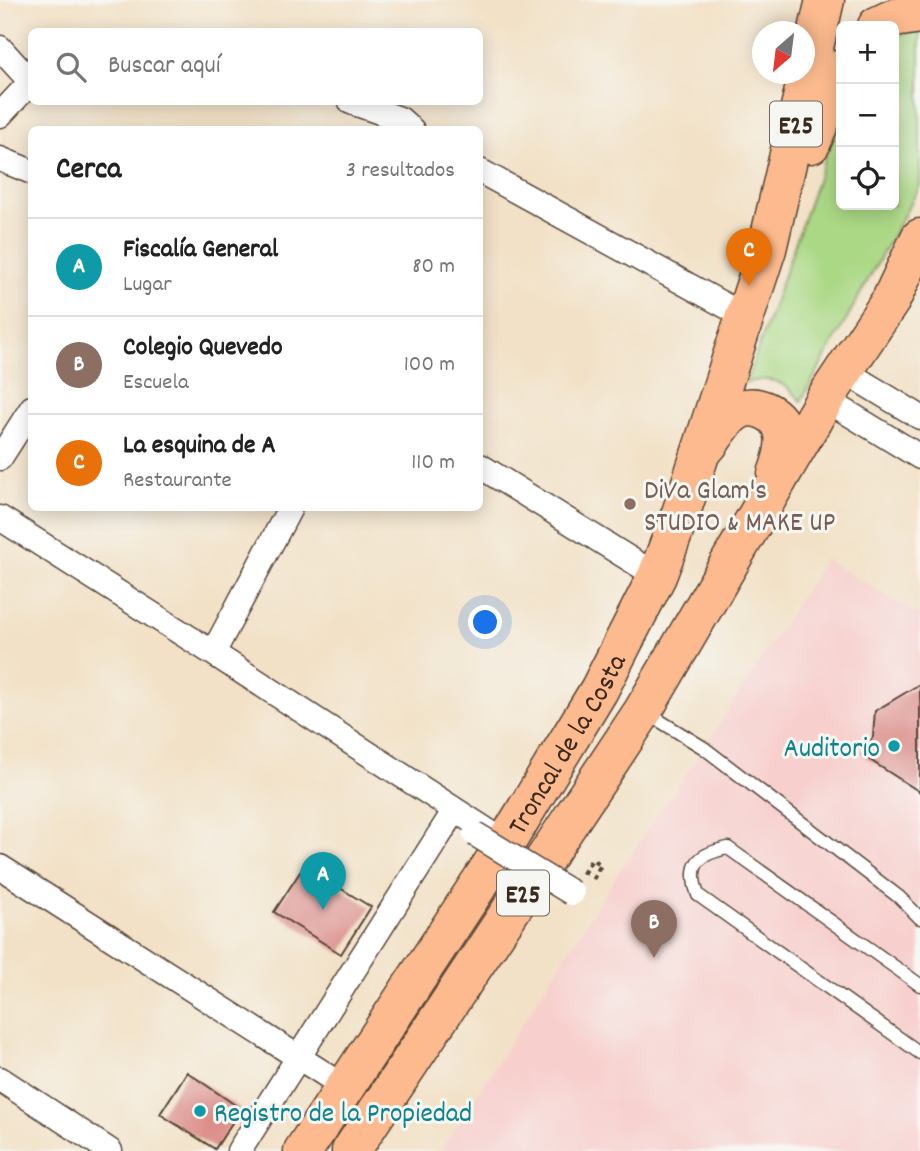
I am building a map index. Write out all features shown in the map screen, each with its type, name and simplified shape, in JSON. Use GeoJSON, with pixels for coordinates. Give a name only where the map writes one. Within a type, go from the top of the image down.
{"type":"FeatureCollection","features":[{"type":"Feature","properties":{"kind":"highway","name":"E25"},"geometry":{"type":"LineString","coordinates":[[657,576],[681,513],[767,249],[825,0]]}},
{"type":"Feature","properties":{"kind":"highway"},"geometry":{"type":"LineString","coordinates":[[888,21],[920,14]]}},
{"type":"Feature","properties":{"kind":"highway"},"geometry":{"type":"LineString","coordinates":[[767,249],[836,81]]}},
{"type":"Feature","properties":{"kind":"highway","name":"E25"},"geometry":{"type":"LineString","coordinates":[[769,495],[835,385],[891,300],[920,237]]}},
{"type":"Feature","properties":{"kind":"highway"},"geometry":{"type":"LineString","coordinates":[[697,460],[730,416],[752,406],[766,411],[777,419],[785,433],[780,467],[769,495]]}},
{"type":"Feature","properties":{"kind":"highway","name":"Troncal de la Costa"},"geometry":{"type":"LineString","coordinates":[[351,1151],[643,711],[769,495]]}},
{"type":"Feature","properties":{"kind":"highway","name":"Troncal de la Costa"},"geometry":{"type":"LineString","coordinates":[[303,1151],[345,1087],[490,838],[598,690],[657,576]]}},
{"type":"Feature","properties":{"kind":"street"},"geometry":{"type":"LineString","coordinates":[[0,48],[28,79]]}},
{"type":"Feature","properties":{"kind":"street"},"geometry":{"type":"LineString","coordinates":[[0,115],[28,85]]}},
{"type":"Feature","properties":{"kind":"street"},"geometry":{"type":"LineString","coordinates":[[360,105],[400,119],[408,126]]}},
{"type":"Feature","properties":{"kind":"street"},"geometry":{"type":"LineString","coordinates":[[0,159],[28,170]]}},
{"type":"Feature","properties":{"kind":"street"},"geometry":{"type":"LineString","coordinates":[[483,173],[746,317]]}},
{"type":"Feature","properties":{"kind":"street"},"geometry":{"type":"LineString","coordinates":[[835,385],[920,417]]}},
{"type":"Feature","properties":{"kind":"street"},"geometry":{"type":"LineString","coordinates":[[835,385],[920,457]]}},
{"type":"Feature","properties":{"kind":"street"},"geometry":{"type":"LineString","coordinates":[[0,458],[28,414]]}},
{"type":"Feature","properties":{"kind":"street"},"geometry":{"type":"LineString","coordinates":[[483,468],[657,576]]}},
{"type":"Feature","properties":{"kind":"street"},"geometry":{"type":"LineString","coordinates":[[214,653],[288,511]]}},
{"type":"Feature","properties":{"kind":"street"},"geometry":{"type":"LineString","coordinates":[[0,518],[455,810],[490,838],[572,893]]}},
{"type":"Feature","properties":{"kind":"street"},"geometry":{"type":"LineString","coordinates":[[239,1151],[455,810]]}},
{"type":"Feature","properties":{"kind":"street"},"geometry":{"type":"LineString","coordinates":[[0,867],[345,1087]]}},
{"type":"Feature","properties":{"kind":"street"},"geometry":{"type":"LineString","coordinates":[[0,1079],[110,1151]]}},
{"type":"Feature","properties":{"kind":"lane"},"geometry":{"type":"LineString","coordinates":[[643,711],[704,748],[899,897],[920,918]]}},
{"type":"Feature","properties":{"kind":"lane"},"geometry":{"type":"LineString","coordinates":[[920,985],[728,848],[708,852],[696,863],[692,879],[698,895],[920,1053]]}},
{"type":"Feature","properties":{"kind":"lane"},"geometry":{"type":"LineString","coordinates":[[899,897],[920,903]]}},
{"type":"Feature","properties":{"kind":"shaded area"},"geometry":{"type":"Polygon","coordinates":[[[825,559],[920,615],[920,1151],[441,1151],[618,873],[704,748],[825,559]]]}},
{"type":"Feature","properties":{"kind":"green space"},"geometry":{"type":"Polygon","coordinates":[[[920,32],[920,186],[801,401],[783,384],[770,380],[746,383],[836,127],[836,210],[899,210],[899,34],[920,32]]]}},
{"type":"Feature","properties":{"kind":"building","name":"Auditorio"},"geometry":{"type":"Polygon","coordinates":[[[920,684],[920,792],[862,755],[873,737],[875,711],[920,684]]]}},
{"type":"Feature","properties":{"kind":"building"},"geometry":{"type":"Polygon","coordinates":[[[304,866],[371,907],[341,954],[274,912],[304,866]]]}},
{"type":"Feature","properties":{"kind":"building","name":"Registro de la Propiedad"},"geometry":{"type":"Polygon","coordinates":[[[187,1072],[241,1109],[215,1149],[160,1114],[187,1072]]]}},
{"type":"Feature","properties":{"kind":"place","name":"La esquina de A"},"geometry":{"type":"Point","coordinates":[749,286]}},
{"type":"Feature","properties":{"kind":"place","name":"DiVa Glam's STUDIO & MAKE UP"},"geometry":{"type":"Point","coordinates":[630,504]}},
{"type":"Feature","properties":{"kind":"place","name":"Auditorio"},"geometry":{"type":"Point","coordinates":[894,746]}},
{"type":"Feature","properties":{"kind":"place","name":"Fiscalía General"},"geometry":{"type":"Point","coordinates":[323,910]}},
{"type":"Feature","properties":{"kind":"place","name":"Colegio Quevedo"},"geometry":{"type":"Point","coordinates":[654,958]}},
{"type":"Feature","properties":{"kind":"place","name":"Registro de la Propiedad"},"geometry":{"type":"Point","coordinates":[200,1111]}}]}
